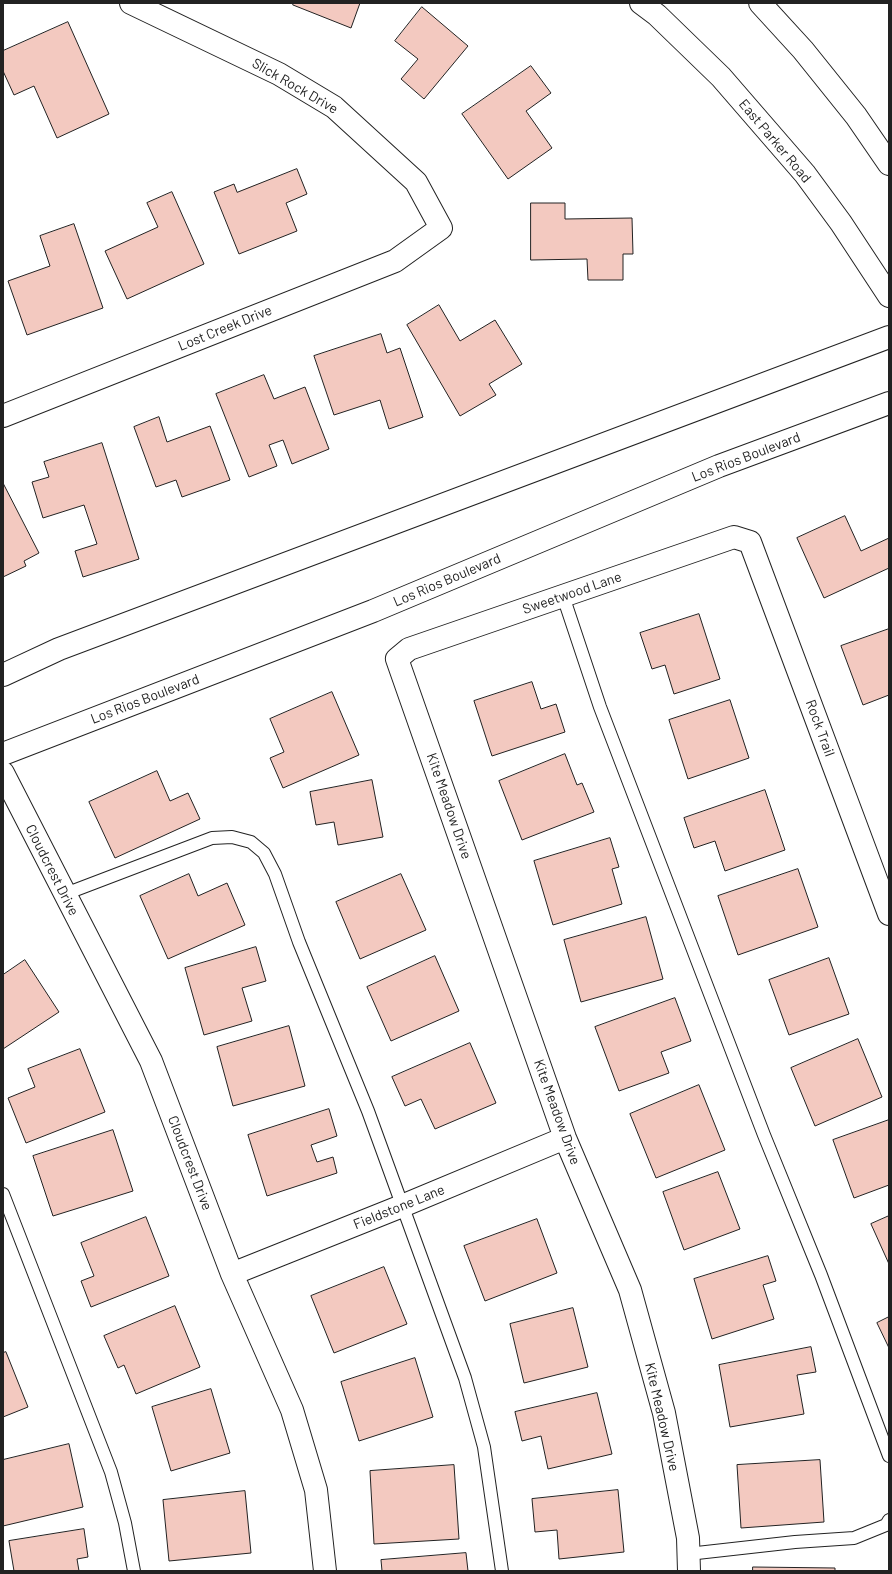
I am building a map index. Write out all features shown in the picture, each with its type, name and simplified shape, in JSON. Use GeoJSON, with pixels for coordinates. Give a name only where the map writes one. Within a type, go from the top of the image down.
{"type":"FeatureCollection","features":[{"type":"Feature","properties":{"kind":"street","name":"Slick Rock Drive"},"geometry":{"type":"LineString","coordinates":[[131,3],[279,74],[334,107],[416,182],[441,228]]}},
{"type":"Feature","properties":{"kind":"street","name":"East Parker Road"},"geometry":{"type":"LineString","coordinates":[[641,3],[657,15],[721,77],[805,174],[841,223],[889,296]]}},
{"type":"Feature","properties":{"kind":"street"},"geometry":{"type":"LineString","coordinates":[[760,3],[803,50],[856,116],[889,164]]}},
{"type":"Feature","properties":{"kind":"street","name":"Lost Creek Drive"},"geometry":{"type":"LineString","coordinates":[[3,416],[395,261],[441,228]]}},
{"type":"Feature","properties":{"kind":"street"},"geometry":{"type":"LineString","coordinates":[[3,675],[59,649],[889,337]]}},
{"type":"Feature","properties":{"kind":"street","name":"Los Rios Boulevard"},"geometry":{"type":"LineString","coordinates":[[3,754],[373,611],[719,466],[889,403]]}},
{"type":"Feature","properties":{"kind":"street","name":"Sweetwood Lane"},"geometry":{"type":"LineString","coordinates":[[397,658],[409,649],[734,537],[750,542]]}},
{"type":"Feature","properties":{"kind":"street","name":"Rock Trail"},"geometry":{"type":"LineString","coordinates":[[750,542],[889,914]]}},
{"type":"Feature","properties":{"kind":"street","name":"Kite Meadow Drive"},"geometry":{"type":"LineString","coordinates":[[397,658],[565,1138],[630,1290],[664,1413],[688,1538],[688,1562]]}},
{"type":"Feature","properties":{"kind":"street","name":"Cloudcrest Drive"},"geometry":{"type":"LineString","coordinates":[[3,773],[151,1061],[232,1274],[292,1410],[316,1490],[325,1571]]}},
{"type":"Feature","properties":{"kind":"street","name":"Fieldstone Lane"},"geometry":{"type":"LineString","coordinates":[[232,1274],[402,1206],[565,1138]]}},
{"type":"Feature","properties":{"kind":"lane"},"geometry":{"type":"LineString","coordinates":[[563,596],[600,707],[889,1456]]}},
{"type":"Feature","properties":{"kind":"lane"},"geometry":{"type":"LineString","coordinates":[[65,894],[212,838],[232,837],[251,842],[264,853],[276,874],[299,942],[368,1110],[465,1378],[484,1448],[502,1571]]}},
{"type":"Feature","properties":{"kind":"lane"},"geometry":{"type":"LineString","coordinates":[[3,1194],[111,1472],[125,1523],[134,1571]]}},
{"type":"Feature","properties":{"kind":"lane"},"geometry":{"type":"LineString","coordinates":[[688,1562],[795,1542],[854,1538],[886,1525],[889,1520]]}},
{"type":"Feature","properties":{"kind":"building"},"geometry":{"type":"Polygon","coordinates":[[[294,3],[360,3],[351,28],[293,5],[294,3]]]}},
{"type":"Feature","properties":{"kind":"building"},"geometry":{"type":"Polygon","coordinates":[[[422,7],[468,46],[424,99],[401,79],[418,59],[395,41],[422,7]]]}},
{"type":"Feature","properties":{"kind":"building"},"geometry":{"type":"Polygon","coordinates":[[[68,22],[109,114],[57,138],[34,86],[14,95],[3,71],[3,51],[68,22]]]}},
{"type":"Feature","properties":{"kind":"building"},"geometry":{"type":"Polygon","coordinates":[[[531,66],[551,93],[526,111],[552,148],[508,179],[462,114],[531,66]]]}},
{"type":"Feature","properties":{"kind":"building"},"geometry":{"type":"Polygon","coordinates":[[[297,169],[307,194],[286,203],[297,231],[239,254],[214,192],[234,184],[237,192],[297,169]]]}},
{"type":"Feature","properties":{"kind":"building"},"geometry":{"type":"Polygon","coordinates":[[[172,192],[204,264],[127,299],[105,251],[158,227],[147,203],[172,192]]]}},
{"type":"Feature","properties":{"kind":"building"},"geometry":{"type":"Polygon","coordinates":[[[531,203],[565,203],[565,219],[632,218],[633,254],[623,254],[623,280],[588,280],[587,259],[531,260],[531,203]]]}},
{"type":"Feature","properties":{"kind":"building"},"geometry":{"type":"Polygon","coordinates":[[[74,224],[103,308],[27,335],[8,281],[50,266],[40,236],[74,224]]]}},
{"type":"Feature","properties":{"kind":"building"},"geometry":{"type":"Polygon","coordinates":[[[439,305],[460,341],[495,320],[522,364],[489,384],[496,395],[460,416],[407,325],[439,305]]]}},
{"type":"Feature","properties":{"kind":"building"},"geometry":{"type":"Polygon","coordinates":[[[381,334],[387,353],[400,348],[423,417],[389,429],[380,400],[334,415],[314,356],[381,334]]]}},
{"type":"Feature","properties":{"kind":"building"},"geometry":{"type":"Polygon","coordinates":[[[264,375],[274,399],[305,387],[329,449],[292,464],[283,440],[269,445],[277,466],[249,477],[216,394],[264,375]]]}},
{"type":"Feature","properties":{"kind":"building"},"geometry":{"type":"Polygon","coordinates":[[[159,417],[167,442],[210,426],[230,480],[182,497],[176,480],[156,487],[134,427],[159,417]]]}},
{"type":"Feature","properties":{"kind":"building"},"geometry":{"type":"Polygon","coordinates":[[[102,443],[139,559],[83,577],[75,551],[97,544],[84,505],[43,518],[32,482],[49,477],[44,462],[102,443]]]}},
{"type":"Feature","properties":{"kind":"building"},"geometry":{"type":"Polygon","coordinates":[[[3,483],[39,553],[24,561],[26,566],[3,577],[3,483]]]}},
{"type":"Feature","properties":{"kind":"building"},"geometry":{"type":"Polygon","coordinates":[[[845,516],[861,551],[889,538],[889,568],[824,598],[797,538],[845,516]]]}},
{"type":"Feature","properties":{"kind":"building"},"geometry":{"type":"Polygon","coordinates":[[[699,614],[720,679],[674,694],[665,665],[652,669],[640,633],[699,614]]]}},
{"type":"Feature","properties":{"kind":"building"},"geometry":{"type":"Polygon","coordinates":[[[889,629],[889,695],[863,705],[841,646],[889,629]]]}},
{"type":"Feature","properties":{"kind":"building"},"geometry":{"type":"Polygon","coordinates":[[[532,682],[541,709],[556,704],[565,732],[492,756],[474,701],[532,682]]]}},
{"type":"Feature","properties":{"kind":"building"},"geometry":{"type":"Polygon","coordinates":[[[332,692],[359,755],[283,788],[270,758],[284,752],[270,719],[332,692]]]}},
{"type":"Feature","properties":{"kind":"building"},"geometry":{"type":"Polygon","coordinates":[[[730,700],[749,758],[688,779],[669,720],[730,700]]]}},
{"type":"Feature","properties":{"kind":"building"},"geometry":{"type":"Polygon","coordinates":[[[565,754],[577,785],[582,783],[594,812],[522,840],[499,781],[565,754]]]}},
{"type":"Feature","properties":{"kind":"building"},"geometry":{"type":"Polygon","coordinates":[[[157,771],[170,801],[188,793],[200,819],[115,858],[89,802],[157,771]]]}},
{"type":"Feature","properties":{"kind":"building"},"geometry":{"type":"Polygon","coordinates":[[[372,780],[383,837],[338,845],[334,822],[316,825],[310,792],[372,780]]]}},
{"type":"Feature","properties":{"kind":"building"},"geometry":{"type":"Polygon","coordinates":[[[765,790],[785,850],[725,871],[715,841],[694,848],[684,818],[765,790]]]}},
{"type":"Feature","properties":{"kind":"building"},"geometry":{"type":"Polygon","coordinates":[[[610,838],[619,867],[612,869],[622,904],[553,925],[534,861],[610,838]]]}},
{"type":"Feature","properties":{"kind":"building"},"geometry":{"type":"Polygon","coordinates":[[[798,869],[818,927],[738,955],[718,896],[798,869]]]}},
{"type":"Feature","properties":{"kind":"building"},"geometry":{"type":"Polygon","coordinates":[[[189,874],[198,896],[227,883],[245,925],[168,959],[140,896],[189,874]]]}},
{"type":"Feature","properties":{"kind":"building"},"geometry":{"type":"Polygon","coordinates":[[[401,874],[426,930],[360,959],[336,902],[401,874]]]}},
{"type":"Feature","properties":{"kind":"building"},"geometry":{"type":"Polygon","coordinates":[[[646,917],[663,979],[581,1002],[564,940],[646,917]]]}},
{"type":"Feature","properties":{"kind":"building"},"geometry":{"type":"Polygon","coordinates":[[[256,947],[266,981],[242,988],[252,1021],[204,1035],[185,968],[256,947]]]}},
{"type":"Feature","properties":{"kind":"building"},"geometry":{"type":"Polygon","coordinates":[[[435,956],[459,1011],[391,1041],[367,987],[435,956]]]}},
{"type":"Feature","properties":{"kind":"building"},"geometry":{"type":"Polygon","coordinates":[[[829,958],[849,1014],[789,1035],[769,980],[829,958]]]}},
{"type":"Feature","properties":{"kind":"building"},"geometry":{"type":"Polygon","coordinates":[[[25,960],[59,1012],[3,1049],[3,975],[25,960]]]}},
{"type":"Feature","properties":{"kind":"building"},"geometry":{"type":"Polygon","coordinates":[[[675,998],[691,1041],[661,1052],[669,1073],[619,1091],[595,1027],[675,998]]]}},
{"type":"Feature","properties":{"kind":"building"},"geometry":{"type":"Polygon","coordinates":[[[289,1026],[305,1086],[233,1106],[217,1047],[289,1026]]]}},
{"type":"Feature","properties":{"kind":"building"},"geometry":{"type":"Polygon","coordinates":[[[858,1039],[882,1097],[815,1126],[791,1068],[858,1039]]]}},
{"type":"Feature","properties":{"kind":"building"},"geometry":{"type":"Polygon","coordinates":[[[470,1043],[496,1103],[435,1129],[421,1099],[405,1106],[392,1077],[470,1043]]]}},
{"type":"Feature","properties":{"kind":"building"},"geometry":{"type":"Polygon","coordinates":[[[80,1049],[105,1112],[26,1143],[8,1098],[35,1087],[28,1069],[80,1049]]]}},
{"type":"Feature","properties":{"kind":"building"},"geometry":{"type":"Polygon","coordinates":[[[699,1085],[725,1150],[656,1178],[630,1114],[699,1085]]]}},
{"type":"Feature","properties":{"kind":"building"},"geometry":{"type":"Polygon","coordinates":[[[329,1109],[337,1136],[311,1145],[317,1162],[333,1157],[337,1173],[267,1196],[248,1135],[329,1109]]]}},
{"type":"Feature","properties":{"kind":"building"},"geometry":{"type":"Polygon","coordinates":[[[889,1120],[889,1185],[854,1198],[833,1140],[889,1120]]]}},
{"type":"Feature","properties":{"kind":"building"},"geometry":{"type":"Polygon","coordinates":[[[113,1130],[133,1191],[53,1216],[33,1156],[113,1130]]]}},
{"type":"Feature","properties":{"kind":"building"},"geometry":{"type":"Polygon","coordinates":[[[718,1172],[740,1229],[684,1250],[663,1192],[718,1172]]]}},
{"type":"Feature","properties":{"kind":"building"},"geometry":{"type":"Polygon","coordinates":[[[889,1216],[889,1264],[871,1224],[889,1216]]]}},
{"type":"Feature","properties":{"kind":"building"},"geometry":{"type":"Polygon","coordinates":[[[146,1217],[169,1276],[91,1307],[81,1281],[94,1276],[81,1243],[146,1217]]]}},
{"type":"Feature","properties":{"kind":"building"},"geometry":{"type":"Polygon","coordinates":[[[537,1219],[557,1273],[485,1301],[464,1246],[537,1219]]]}},
{"type":"Feature","properties":{"kind":"building"},"geometry":{"type":"Polygon","coordinates":[[[768,1256],[776,1281],[763,1285],[774,1319],[712,1339],[694,1279],[768,1256]]]}},
{"type":"Feature","properties":{"kind":"building"},"geometry":{"type":"Polygon","coordinates":[[[384,1267],[407,1324],[334,1353],[311,1296],[384,1267]]]}},
{"type":"Feature","properties":{"kind":"building"},"geometry":{"type":"Polygon","coordinates":[[[175,1306],[200,1367],[136,1394],[124,1365],[118,1368],[104,1336],[175,1306]]]}},
{"type":"Feature","properties":{"kind":"building"},"geometry":{"type":"Polygon","coordinates":[[[573,1308],[588,1367],[524,1383],[510,1324],[573,1308]]]}},
{"type":"Feature","properties":{"kind":"building"},"geometry":{"type":"Polygon","coordinates":[[[889,1317],[889,1348],[877,1323],[889,1317]]]}},
{"type":"Feature","properties":{"kind":"building"},"geometry":{"type":"Polygon","coordinates":[[[811,1347],[816,1372],[797,1375],[804,1414],[730,1427],[719,1365],[811,1347]]]}},
{"type":"Feature","properties":{"kind":"building"},"geometry":{"type":"Polygon","coordinates":[[[6,1352],[28,1407],[3,1417],[3,1353],[6,1352]]]}},
{"type":"Feature","properties":{"kind":"building"},"geometry":{"type":"Polygon","coordinates":[[[415,1358],[433,1417],[359,1441],[341,1382],[415,1358]]]}},
{"type":"Feature","properties":{"kind":"building"},"geometry":{"type":"Polygon","coordinates":[[[211,1389],[230,1453],[171,1471],[152,1407],[211,1389]]]}},
{"type":"Feature","properties":{"kind":"building"},"geometry":{"type":"Polygon","coordinates":[[[597,1393],[612,1454],[548,1469],[541,1436],[522,1441],[515,1412],[597,1393]]]}},
{"type":"Feature","properties":{"kind":"building"},"geometry":{"type":"Polygon","coordinates":[[[69,1444],[83,1507],[3,1526],[3,1460],[69,1444]]]}},
{"type":"Feature","properties":{"kind":"building"},"geometry":{"type":"Polygon","coordinates":[[[820,1460],[824,1522],[741,1528],[737,1465],[820,1460]]]}},
{"type":"Feature","properties":{"kind":"building"},"geometry":{"type":"Polygon","coordinates":[[[454,1465],[459,1539],[374,1544],[370,1471],[454,1465]]]}},
{"type":"Feature","properties":{"kind":"building"},"geometry":{"type":"Polygon","coordinates":[[[618,1490],[624,1552],[559,1559],[557,1530],[535,1532],[532,1499],[618,1490]]]}},
{"type":"Feature","properties":{"kind":"building"},"geometry":{"type":"Polygon","coordinates":[[[245,1491],[251,1553],[169,1561],[163,1500],[245,1491]]]}},
{"type":"Feature","properties":{"kind":"building"},"geometry":{"type":"Polygon","coordinates":[[[84,1529],[88,1557],[77,1559],[79,1571],[14,1571],[9,1541],[84,1529]]]}},
{"type":"Feature","properties":{"kind":"building"},"geometry":{"type":"Polygon","coordinates":[[[466,1553],[468,1571],[382,1571],[381,1560],[466,1553]]]}},
{"type":"Feature","properties":{"kind":"building"},"geometry":{"type":"Polygon","coordinates":[[[753,1567],[835,1568],[835,1571],[753,1571],[753,1567]]]}}]}
